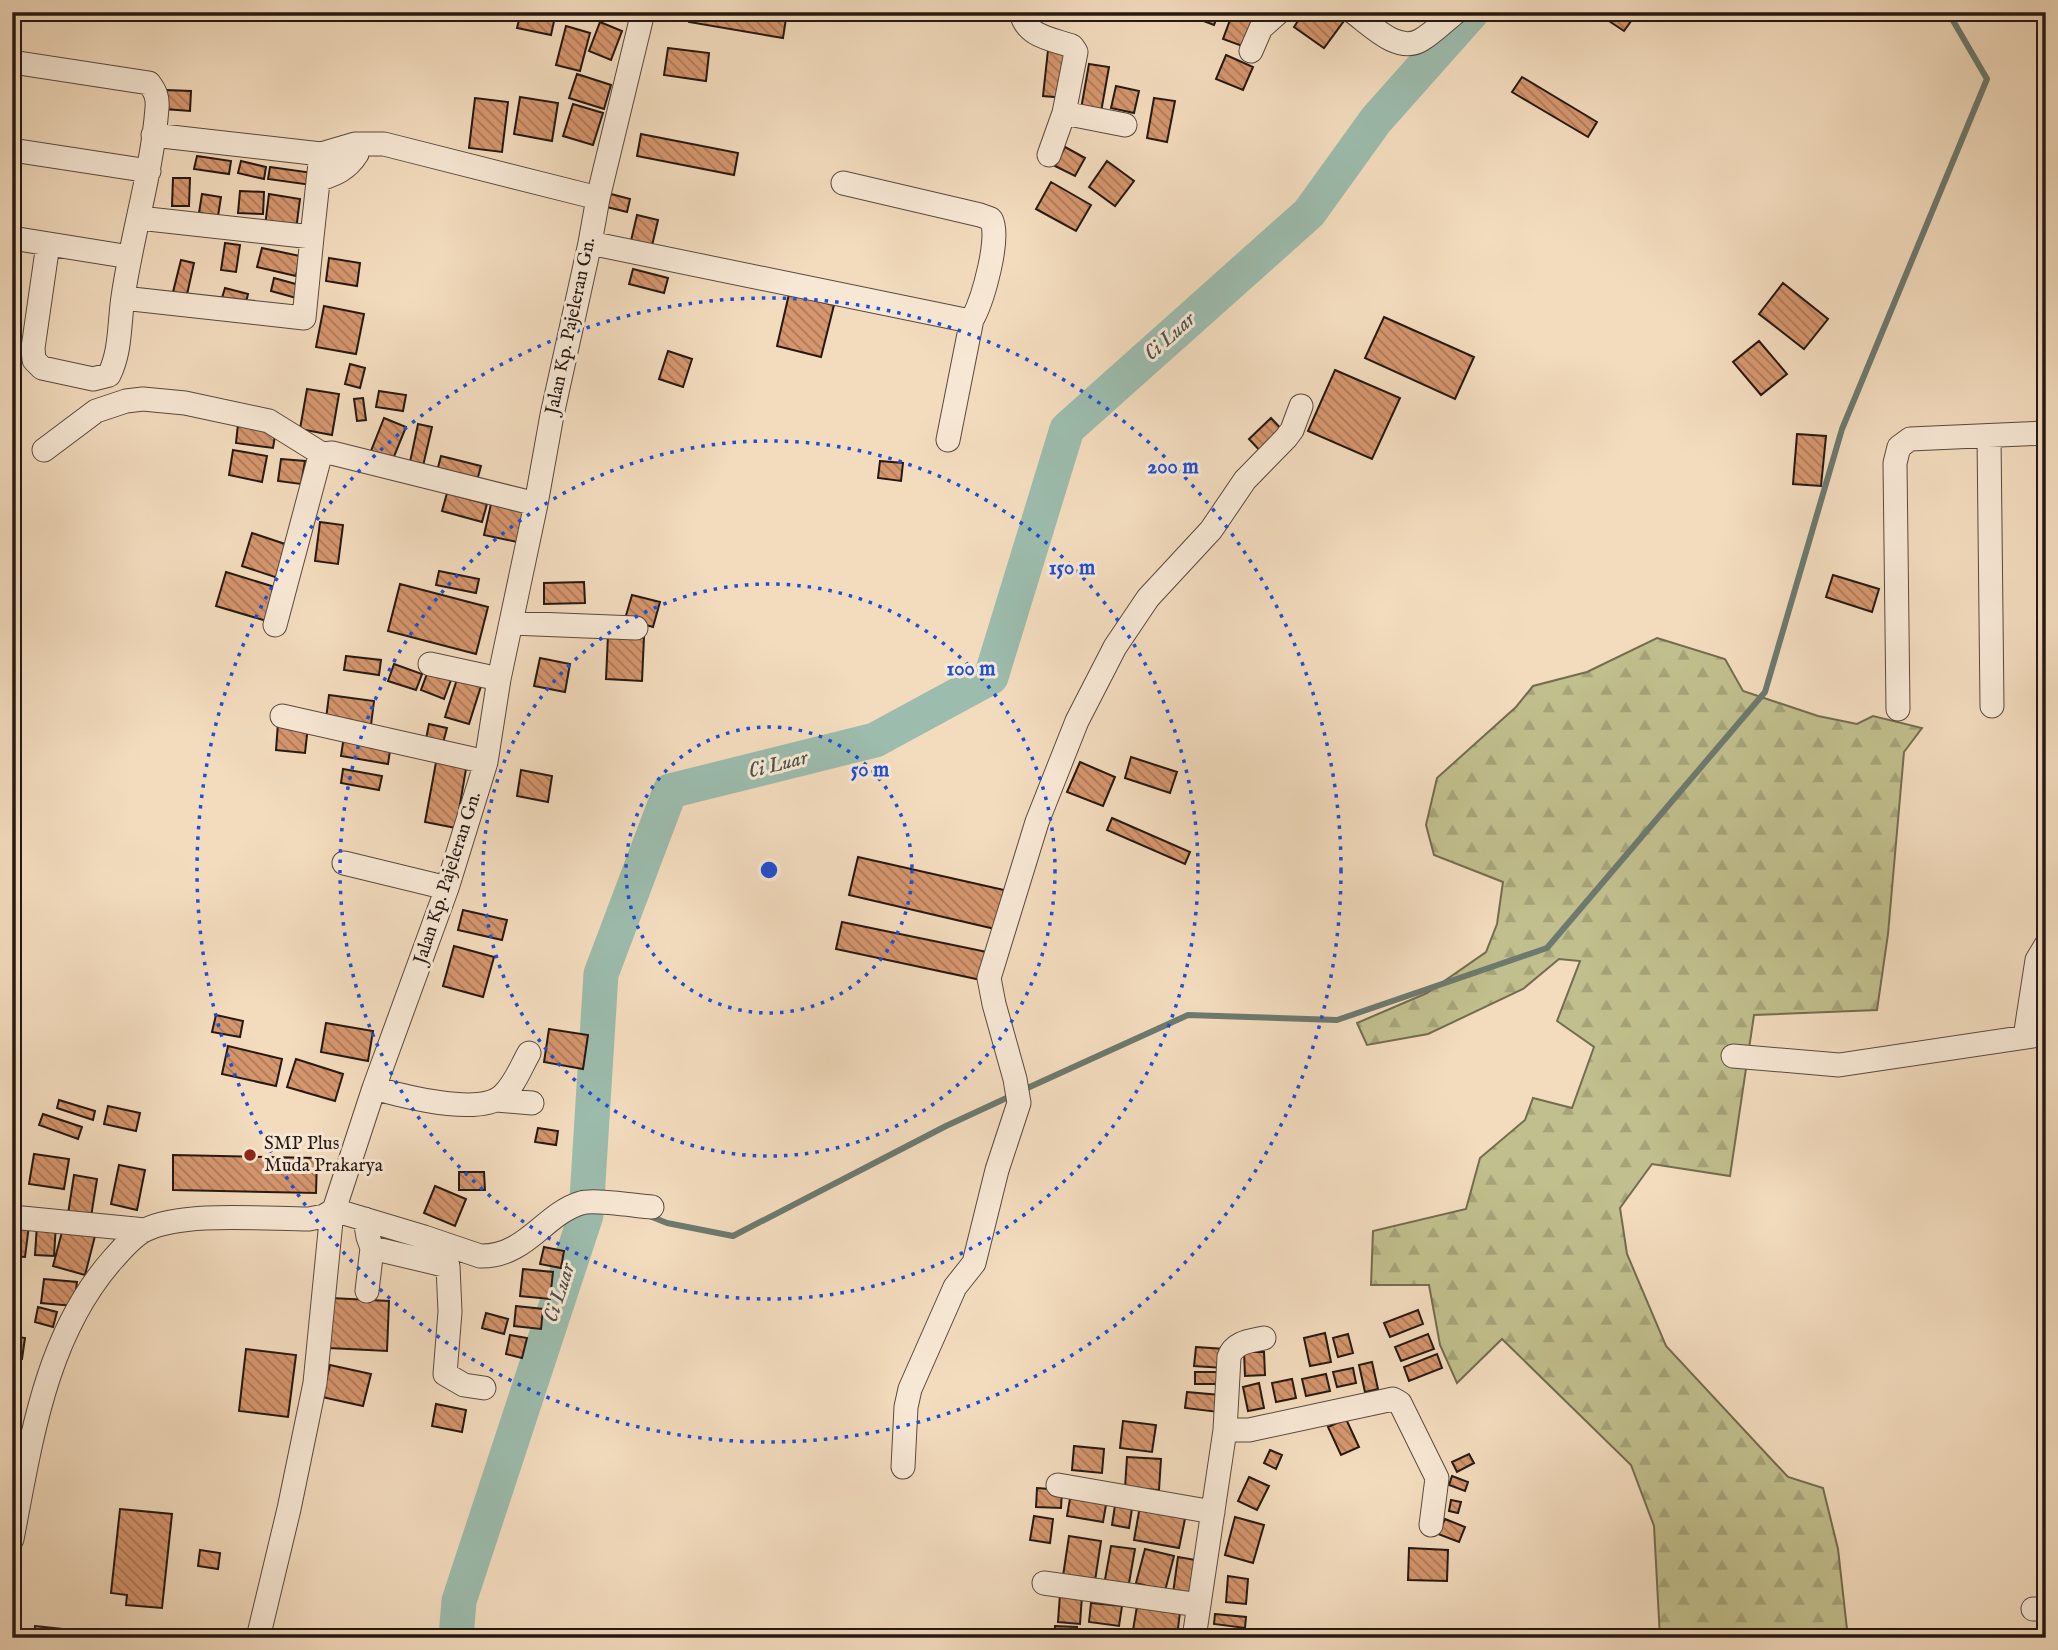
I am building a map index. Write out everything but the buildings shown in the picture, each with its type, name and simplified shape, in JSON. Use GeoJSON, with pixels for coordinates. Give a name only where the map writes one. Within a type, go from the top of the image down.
{"type":"FeatureCollection","features":[{"type":"Feature","properties":{"kind":"street","name":"Jalan Kp. Pajeleran Gn."},"geometry":{"type":"LineString","coordinates":[[258,1638],[315,1383],[333,1211],[374,1088],[447,888],[486,762],[499,679],[552,415],[598,198],[643,12]]}},
{"type":"Feature","properties":{"kind":"street"},"geometry":{"type":"LineString","coordinates":[[1021,12],[1027,27],[1035,33],[1075,48],[1076,60],[1065,113],[1049,155]]}},
{"type":"Feature","properties":{"kind":"street"},"geometry":{"type":"LineString","coordinates":[[1251,51],[1261,28],[1279,12]]}},
{"type":"Feature","properties":{"kind":"street"},"geometry":{"type":"LineString","coordinates":[[1353,12],[1390,38],[1401,44],[1411,44],[1421,41],[1456,12]]}},
{"type":"Feature","properties":{"kind":"street"},"geometry":{"type":"LineString","coordinates":[[12,62],[149,83],[156,92],[158,105],[149,171],[122,298],[116,361],[109,375],[93,379],[42,368],[34,360],[33,348],[48,244]]}},
{"type":"Feature","properties":{"kind":"street"},"geometry":{"type":"LineString","coordinates":[[1065,113],[1125,125]]}},
{"type":"Feature","properties":{"kind":"street"},"geometry":{"type":"LineString","coordinates":[[153,135],[321,154],[355,144],[384,144],[598,198]]}},
{"type":"Feature","properties":{"kind":"street"},"geometry":{"type":"LineString","coordinates":[[318,180],[342,171],[352,163],[357,154],[355,144]]}},
{"type":"Feature","properties":{"kind":"street"},"geometry":{"type":"LineString","coordinates":[[12,150],[149,171]]}},
{"type":"Feature","properties":{"kind":"street"},"geometry":{"type":"LineString","coordinates":[[122,298],[304,318],[321,154]]}},
{"type":"Feature","properties":{"kind":"street"},"geometry":{"type":"LineString","coordinates":[[843,183],[991,219],[995,229],[994,248],[979,305],[972,319],[948,440]]}},
{"type":"Feature","properties":{"kind":"street"},"geometry":{"type":"LineString","coordinates":[[139,218],[312,237]]}},
{"type":"Feature","properties":{"kind":"street"},"geometry":{"type":"LineString","coordinates":[[12,238],[130,257]]}},
{"type":"Feature","properties":{"kind":"street"},"geometry":{"type":"LineString","coordinates":[[590,243],[965,320],[972,319]]}},
{"type":"Feature","properties":{"kind":"street"},"geometry":{"type":"LineString","coordinates":[[44,450],[96,411],[126,401],[143,399],[196,405],[269,421],[323,454],[332,453],[536,504]]}},
{"type":"Feature","properties":{"kind":"street"},"geometry":{"type":"LineString","coordinates":[[903,1467],[909,1389],[955,1287],[974,1263],[997,1170],[1019,1103],[989,978],[1037,822],[1077,721],[1115,647],[1148,598],[1211,530],[1245,480],[1286,438],[1301,406]]}},
{"type":"Feature","properties":{"kind":"street"},"geometry":{"type":"LineString","coordinates":[[1898,709],[1895,463],[1899,447],[1910,439],[2046,433]]}},
{"type":"Feature","properties":{"kind":"street"},"geometry":{"type":"LineString","coordinates":[[1989,436],[1992,706]]}},
{"type":"Feature","properties":{"kind":"street"},"geometry":{"type":"LineString","coordinates":[[275,625],[319,460],[323,454]]}},
{"type":"Feature","properties":{"kind":"street"},"geometry":{"type":"LineString","coordinates":[[511,623],[636,628]]}},
{"type":"Feature","properties":{"kind":"street"},"geometry":{"type":"LineString","coordinates":[[430,664],[499,679]]}},
{"type":"Feature","properties":{"kind":"street"},"geometry":{"type":"LineString","coordinates":[[282,716],[486,762]]}},
{"type":"Feature","properties":{"kind":"street"},"geometry":{"type":"LineString","coordinates":[[344,863],[447,888]]}},
{"type":"Feature","properties":{"kind":"street"},"geometry":{"type":"LineString","coordinates":[[1733,1056],[1839,1065],[2035,1036],[2037,960],[2046,945]]}},
{"type":"Feature","properties":{"kind":"street"},"geometry":{"type":"LineString","coordinates":[[374,1088],[408,1097],[456,1104],[491,1103],[513,1085],[529,1053]]}},
{"type":"Feature","properties":{"kind":"street"},"geometry":{"type":"LineString","coordinates":[[497,1100],[532,1103]]}},
{"type":"Feature","properties":{"kind":"street"},"geometry":{"type":"LineString","coordinates":[[12,1539],[43,1396],[62,1339],[101,1273],[129,1242],[145,1230],[173,1222],[309,1219],[333,1211],[481,1256],[490,1256],[505,1254],[565,1210],[582,1202],[652,1207]]}},
{"type":"Feature","properties":{"kind":"street"},"geometry":{"type":"LineString","coordinates":[[12,1217],[145,1230]]}},
{"type":"Feature","properties":{"kind":"street"},"geometry":{"type":"LineString","coordinates":[[365,1219],[372,1248],[368,1291]]}},
{"type":"Feature","properties":{"kind":"street"},"geometry":{"type":"LineString","coordinates":[[372,1248],[448,1266],[450,1312],[444,1374],[464,1385],[484,1388]]}},
{"type":"Feature","properties":{"kind":"street"},"geometry":{"type":"LineString","coordinates":[[1194,1638],[1225,1430],[1229,1357],[1231,1350],[1237,1345],[1264,1338]]}},
{"type":"Feature","properties":{"kind":"street"},"geometry":{"type":"LineString","coordinates":[[1225,1430],[1249,1430],[1393,1399],[1400,1403],[1437,1478],[1431,1525]]}},
{"type":"Feature","properties":{"kind":"street"},"geometry":{"type":"LineString","coordinates":[[1058,1485],[1213,1512]]}},
{"type":"Feature","properties":{"kind":"street"},"geometry":{"type":"LineString","coordinates":[[1044,1583],[1199,1605]]}},
{"type":"Feature","properties":{"kind":"green space"},"geometry":{"type":"Polygon","coordinates":[[[1657,638],[1725,659],[1743,691],[1818,716],[1857,724],[1873,716],[1922,728],[1904,752],[1888,934],[1877,1010],[1754,1015],[1730,1176],[1652,1164],[1620,1208],[1627,1254],[1666,1346],[1788,1477],[1823,1488],[1838,1549],[1848,1638],[1660,1638],[1654,1526],[1631,1465],[1502,1339],[1457,1383],[1440,1345],[1429,1285],[1371,1285],[1373,1231],[1466,1209],[1480,1158],[1525,1120],[1533,1098],[1572,1108],[1594,1047],[1557,1021],[1580,961],[1559,959],[1523,989],[1428,1034],[1367,1045],[1357,1023],[1427,993],[1486,952],[1497,924],[1503,882],[1434,855],[1426,825],[1437,778],[1516,707],[1533,686],[1587,672],[1657,638]]]}},
{"type":"Feature","properties":{"kind":"waterway","name":"Ci Luar"},"geometry":{"type":"LineString","coordinates":[[456,1638],[459,1601],[586,1215],[601,974],[670,791],[875,740],[991,677],[1067,429],[1309,213],[1376,120],[1472,12]]}},
{"type":"Feature","properties":{"kind":"waterway"},"geometry":{"type":"LineString","coordinates":[[1023,1090],[1188,1015],[1337,1020],[1547,948],[1765,692],[1842,429],[1987,79],[1948,12]]}},
{"type":"Feature","properties":{"kind":"waterway"},"geometry":{"type":"LineString","coordinates":[[647,1215],[667,1223],[733,1236],[946,1126],[1013,1095]]}},
{"type":"Feature","properties":{"kind":"place","name":"SMP Plus Muda Prakarya"},"geometry":{"type":"Point","coordinates":[250,1155]}}]}
